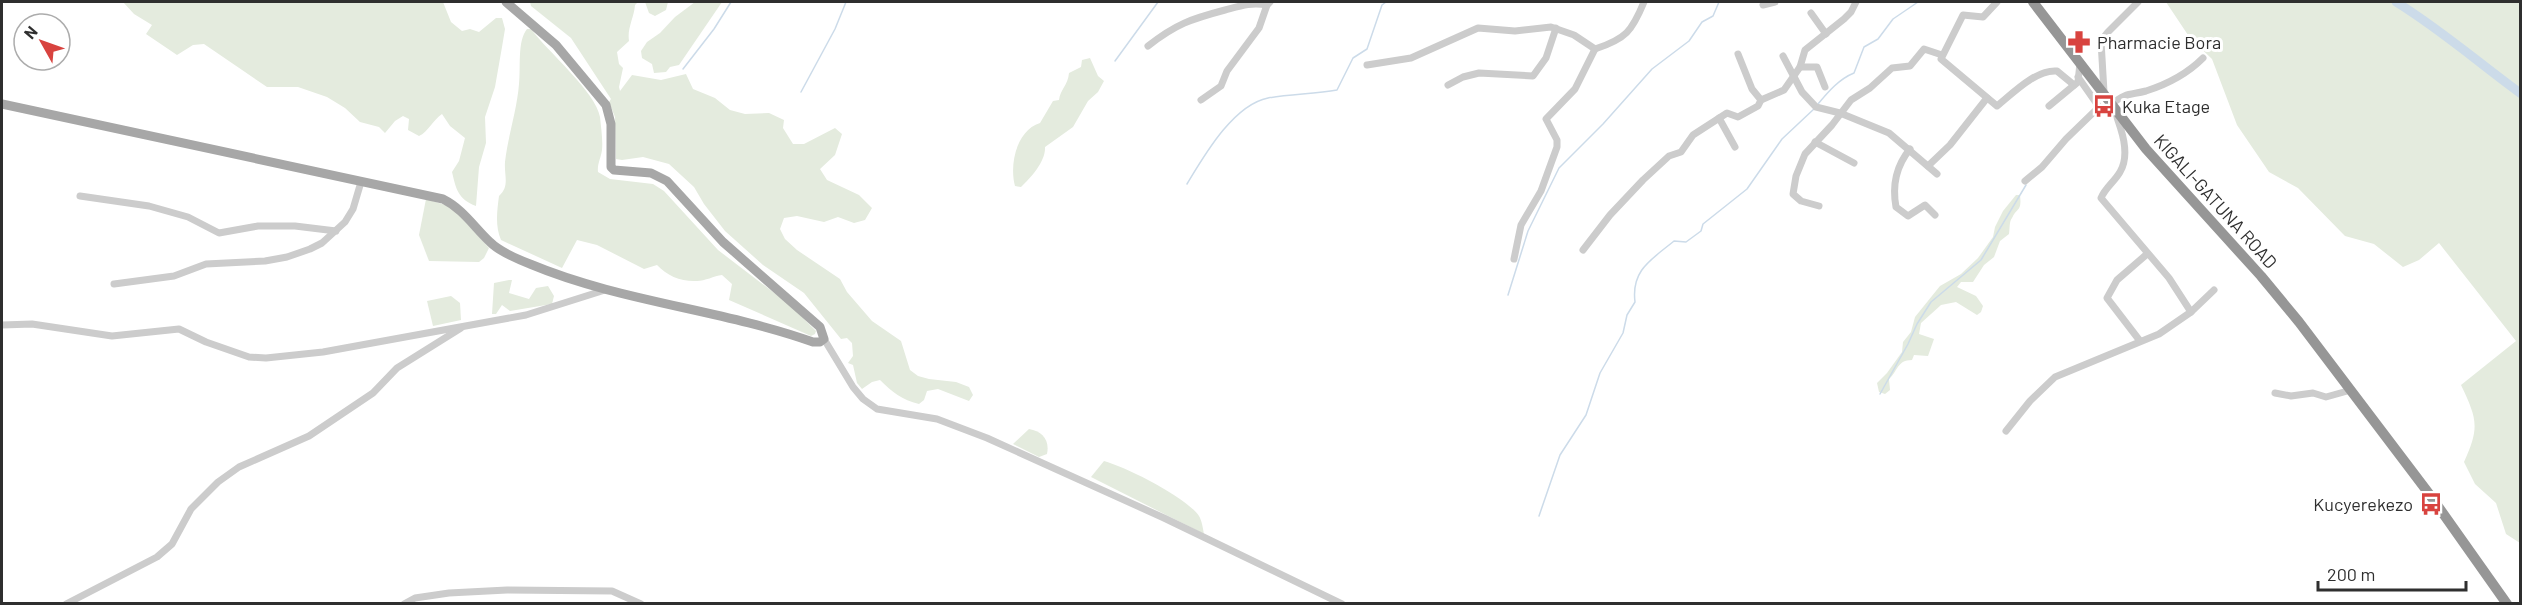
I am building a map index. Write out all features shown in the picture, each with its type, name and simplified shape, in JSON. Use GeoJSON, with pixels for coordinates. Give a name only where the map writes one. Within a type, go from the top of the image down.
{"type":"FeatureCollection","features":[{"type":"Feature","properties":{"kind":"highway","name":"KIGALI-GATUNA ROAD"},"geometry":{"type":"LineString","coordinates":[[2033,2],[2176,184],[2261,276],[2363,397],[2430,485],[2513,603]]}},
{"type":"Feature","properties":{"kind":"highway","name":"KIGALI-GATUNA ROAD"},"geometry":{"type":"LineString","coordinates":[[2310,336],[2430,495],[2507,603]]}},
{"type":"Feature","properties":{"kind":"main road"},"geometry":{"type":"LineString","coordinates":[[2,104],[443,199],[459,209],[491,244],[530,264],[605,291],[767,327],[813,342],[820,342],[824,339],[820,327],[723,242],[667,181],[651,173],[614,170],[611,167],[611,124],[606,105],[556,45],[506,2]]}},
{"type":"Feature","properties":{"kind":"street"},"geometry":{"type":"LineString","coordinates":[[1514,259],[1521,225],[1541,191],[1557,147],[1557,140],[1545,119],[1575,89],[1595,49],[1617,41],[1629,32],[1644,2]]}},
{"type":"Feature","properties":{"kind":"street"},"geometry":{"type":"LineString","coordinates":[[1763,5],[1775,2]]}},
{"type":"Feature","properties":{"kind":"street"},"geometry":{"type":"LineString","coordinates":[[1583,250],[1620,203],[1669,156],[1681,152],[1693,135],[1727,113],[1738,117],[1758,106],[1761,100],[1784,90],[1800,67],[1804,50],[1851,12],[1856,2]]}},
{"type":"Feature","properties":{"kind":"street"},"geometry":{"type":"LineString","coordinates":[[1997,2],[1983,17],[1963,15],[1941,59],[1997,106],[2029,81],[2053,70],[2074,86]]}},
{"type":"Feature","properties":{"kind":"street"},"geometry":{"type":"LineString","coordinates":[[2138,2],[2101,41],[2108,99],[2122,129],[2123,161],[2119,173],[2101,198],[2169,278],[2191,312]]}},
{"type":"Feature","properties":{"kind":"street"},"geometry":{"type":"LineString","coordinates":[[1148,46],[1171,29],[1194,18],[1241,5],[1268,3],[1259,28],[1227,71],[1221,86],[1201,100]]}},
{"type":"Feature","properties":{"kind":"street"},"geometry":{"type":"LineString","coordinates":[[1811,13],[1826,34]]}},
{"type":"Feature","properties":{"kind":"street"},"geometry":{"type":"LineString","coordinates":[[1367,65],[1411,58],[1473,28],[1515,31],[1545,26],[1574,35],[1595,49]]}},
{"type":"Feature","properties":{"kind":"street"},"geometry":{"type":"LineString","coordinates":[[1448,85],[1463,77],[1479,73],[1533,76],[1546,58],[1556,28]]}},
{"type":"Feature","properties":{"kind":"street"},"geometry":{"type":"LineString","coordinates":[[1819,206],[1801,201],[1793,194],[1798,170],[1805,154],[1851,100],[1870,88],[1887,71],[1892,68],[1910,66],[1924,49],[1942,55]]}},
{"type":"Feature","properties":{"kind":"street"},"geometry":{"type":"LineString","coordinates":[[1738,54],[1752,88],[1761,100]]}},
{"type":"Feature","properties":{"kind":"street"},"geometry":{"type":"LineString","coordinates":[[1784,56],[1802,92],[1816,107],[1840,113],[1889,133],[1937,174]]}},
{"type":"Feature","properties":{"kind":"street"},"geometry":{"type":"LineString","coordinates":[[2108,99],[2144,92],[2185,74],[2203,58]]}},
{"type":"Feature","properties":{"kind":"street"},"geometry":{"type":"LineString","coordinates":[[2049,106],[2074,86],[2080,63]]}},
{"type":"Feature","properties":{"kind":"street"},"geometry":{"type":"LineString","coordinates":[[1800,67],[1817,67],[1826,87]]}},
{"type":"Feature","properties":{"kind":"street"},"geometry":{"type":"LineString","coordinates":[[2025,181],[2042,167],[2066,139],[2099,107],[2078,77]]}},
{"type":"Feature","properties":{"kind":"street"},"geometry":{"type":"LineString","coordinates":[[1928,166],[1950,145],[1987,98]]}},
{"type":"Feature","properties":{"kind":"street"},"geometry":{"type":"LineString","coordinates":[[1719,118],[1736,147]]}},
{"type":"Feature","properties":{"kind":"street"},"geometry":{"type":"LineString","coordinates":[[1815,142],[1854,163]]}},
{"type":"Feature","properties":{"kind":"street"},"geometry":{"type":"LineString","coordinates":[[1910,149],[1896,175],[1896,207],[1908,216],[1925,206],[1935,215]]}},
{"type":"Feature","properties":{"kind":"street"},"geometry":{"type":"LineString","coordinates":[[114,284],[174,276],[206,264],[265,261],[287,257],[322,243],[336,231],[353,209],[361,182]]}},
{"type":"Feature","properties":{"kind":"street"},"geometry":{"type":"LineString","coordinates":[[80,196],[149,206],[188,217],[219,234],[258,226],[296,226],[336,231]]}},
{"type":"Feature","properties":{"kind":"street"},"geometry":{"type":"LineString","coordinates":[[2140,341],[2107,298],[2117,280],[2147,254]]}},
{"type":"Feature","properties":{"kind":"street"},"geometry":{"type":"LineString","coordinates":[[2006,431],[2030,401],[2055,377],[2159,334],[2191,312],[2214,290]]}},
{"type":"Feature","properties":{"kind":"street"},"geometry":{"type":"LineString","coordinates":[[2,325],[32,324],[112,336],[130,336],[179,329],[238,353],[266,358],[323,352],[526,315],[605,291]]}},
{"type":"Feature","properties":{"kind":"street"},"geometry":{"type":"LineString","coordinates":[[66,603],[157,556],[172,544],[191,509],[218,482],[239,467],[309,436],[373,393],[397,368],[463,326]]}},
{"type":"Feature","properties":{"kind":"street"},"geometry":{"type":"LineString","coordinates":[[824,339],[862,399],[877,409],[938,419],[987,438],[1164,518],[1342,603]]}},
{"type":"Feature","properties":{"kind":"street"},"geometry":{"type":"LineString","coordinates":[[2275,393],[2291,396],[2313,393],[2326,398],[2351,390]]}},
{"type":"Feature","properties":{"kind":"street"},"geometry":{"type":"LineString","coordinates":[[404,603],[449,593],[507,590],[612,591],[641,603]]}},
{"type":"Feature","properties":{"kind":"shaded area"},"geometry":{"type":"Polygon","coordinates":[[[123,2],[443,2],[451,22],[462,31],[470,29],[479,32],[496,18],[502,18],[505,29],[495,87],[485,117],[486,143],[479,167],[476,206],[465,200],[459,193],[452,172],[459,161],[465,138],[450,126],[442,114],[419,136],[408,130],[409,119],[403,116],[395,121],[385,133],[379,127],[360,122],[345,108],[327,97],[298,87],[267,87],[204,44],[193,45],[177,55],[146,34],[152,25],[134,14],[123,2]]]}},
{"type":"Feature","properties":{"kind":"shaded area"},"geometry":{"type":"Polygon","coordinates":[[[530,2],[638,2],[635,5],[629,41],[617,52],[619,64],[623,68],[620,91],[632,75],[661,80],[686,74],[693,89],[715,98],[730,110],[745,114],[769,113],[784,120],[783,128],[793,144],[804,144],[835,128],[842,134],[835,155],[820,169],[827,180],[859,195],[872,208],[865,220],[854,223],[838,217],[824,222],[797,216],[784,218],[780,229],[785,239],[797,250],[840,279],[847,292],[872,321],[901,341],[910,370],[918,376],[956,382],[969,387],[973,395],[969,401],[938,389],[927,391],[924,400],[919,404],[898,395],[880,380],[862,389],[857,383],[853,365],[848,363],[853,356],[852,343],[847,338],[841,339],[804,293],[763,265],[725,231],[694,187],[669,164],[643,157],[616,159],[615,117],[609,102],[611,99],[571,38],[531,6],[530,2]]]}},
{"type":"Feature","properties":{"kind":"shaded area"},"geometry":{"type":"Polygon","coordinates":[[[645,2],[668,2],[666,10],[655,16],[649,13],[645,2]]]}},
{"type":"Feature","properties":{"kind":"shaded area"},"geometry":{"type":"Polygon","coordinates":[[[695,2],[722,2],[679,65],[670,67],[666,72],[654,73],[652,64],[642,58],[641,51],[647,42],[695,2]]]}},
{"type":"Feature","properties":{"kind":"shaded area"},"geometry":{"type":"Polygon","coordinates":[[[2166,2],[2520,2],[2520,543],[2506,534],[2496,503],[2475,484],[2464,462],[2473,440],[2474,423],[2461,385],[2516,341],[2439,243],[2419,260],[2403,267],[2374,244],[2345,236],[2298,188],[2269,172],[2237,125],[2212,59],[2190,38],[2166,2]]]}},
{"type":"Feature","properties":{"kind":"shaded area"},"geometry":{"type":"Polygon","coordinates":[[[527,29],[531,29],[581,84],[597,107],[602,142],[598,172],[610,179],[653,184],[664,191],[718,250],[790,305],[816,331],[815,334],[811,336],[729,300],[732,284],[722,275],[700,281],[680,279],[665,272],[657,265],[644,269],[597,245],[577,240],[562,268],[501,240],[497,224],[498,202],[505,185],[505,162],[518,94],[521,47],[527,29]]]}},
{"type":"Feature","properties":{"kind":"shaded area"},"geometry":{"type":"Polygon","coordinates":[[[1090,58],[1098,76],[1104,81],[1098,92],[1088,101],[1073,127],[1045,147],[1043,158],[1029,179],[1021,187],[1015,186],[1014,158],[1020,140],[1032,127],[1040,123],[1053,101],[1059,100],[1069,73],[1081,67],[1082,60],[1090,58]]]}},
{"type":"Feature","properties":{"kind":"shaded area"},"geometry":{"type":"Polygon","coordinates":[[[2016,195],[2020,195],[2020,204],[2011,220],[2009,234],[2000,241],[1994,257],[1984,265],[1973,282],[1961,282],[1957,287],[1976,296],[1983,306],[1981,312],[1977,315],[1956,302],[1941,305],[1921,323],[1919,334],[1934,339],[1928,356],[1914,355],[1912,360],[1903,362],[1889,379],[1890,390],[1885,394],[1879,392],[1877,383],[1902,352],[1903,342],[1911,332],[1915,317],[1940,286],[1961,274],[1978,258],[1993,237],[2003,211],[2016,195]]]}},
{"type":"Feature","properties":{"kind":"shaded area"},"geometry":{"type":"Polygon","coordinates":[[[426,199],[452,207],[489,248],[484,258],[479,262],[429,261],[419,235],[426,199]]]}},
{"type":"Feature","properties":{"kind":"shaded area"},"geometry":{"type":"Polygon","coordinates":[[[512,280],[509,293],[529,299],[536,288],[548,286],[554,296],[552,304],[510,311],[502,305],[496,314],[492,314],[494,283],[512,280]]]}},
{"type":"Feature","properties":{"kind":"shaded area"},"geometry":{"type":"Polygon","coordinates":[[[451,296],[460,303],[461,320],[433,326],[427,301],[451,296]]]}},
{"type":"Feature","properties":{"kind":"shaded area"},"geometry":{"type":"Polygon","coordinates":[[[1029,429],[1044,437],[1048,449],[1047,454],[1039,457],[1013,444],[1029,429]]]}},
{"type":"Feature","properties":{"kind":"shaded area"},"geometry":{"type":"Polygon","coordinates":[[[1104,461],[1140,476],[1182,500],[1199,516],[1204,534],[1091,477],[1104,461]]]}},
{"type":"Feature","properties":{"kind":"waterway"},"geometry":{"type":"LineString","coordinates":[[683,69],[714,29],[731,2]]}},
{"type":"Feature","properties":{"kind":"waterway"},"geometry":{"type":"LineString","coordinates":[[801,92],[835,29],[846,2]]}},
{"type":"Feature","properties":{"kind":"waterway"},"geometry":{"type":"LineString","coordinates":[[1115,61],[1158,2]]}},
{"type":"Feature","properties":{"kind":"waterway"},"geometry":{"type":"LineString","coordinates":[[1187,184],[1221,133],[1243,110],[1268,98],[1337,90],[1353,58],[1367,49],[1382,5],[1386,2]]}},
{"type":"Feature","properties":{"kind":"waterway"},"geometry":{"type":"LineString","coordinates":[[1508,295],[1528,231],[1559,168],[1603,124],[1652,69],[1689,41],[1702,22],[1713,16],[1719,2]]}},
{"type":"Feature","properties":{"kind":"waterway"},"geometry":{"type":"LineString","coordinates":[[1818,104],[1839,82],[1854,73],[1864,47],[1878,39],[1893,19],[1918,2]]}},
{"type":"Feature","properties":{"kind":"waterway"},"geometry":{"type":"LineString","coordinates":[[2396,2],[2520,93]]}},
{"type":"Feature","properties":{"kind":"waterway"},"geometry":{"type":"LineString","coordinates":[[1539,516],[1560,455],[1586,415],[1600,373],[1623,333],[1627,315],[1635,302],[1636,282],[1644,267],[1674,241],[1686,242],[1701,231],[1703,224],[1747,189],[1782,139],[1815,108]]}},
{"type":"Feature","properties":{"kind":"waterway"},"geometry":{"type":"LineString","coordinates":[[1880,394],[1931,302],[1981,260],[2026,185]]}},
{"type":"Feature","properties":{"kind":"place","name":"Pharmacie Bora"},"geometry":{"type":"Point","coordinates":[2079,42]}},
{"type":"Feature","properties":{"kind":"place","name":"Kuka Etage"},"geometry":{"type":"Point","coordinates":[2104,106]}},
{"type":"Feature","properties":{"kind":"place","name":"Kucyerekezo"},"geometry":{"type":"Point","coordinates":[2431,504]}}]}
